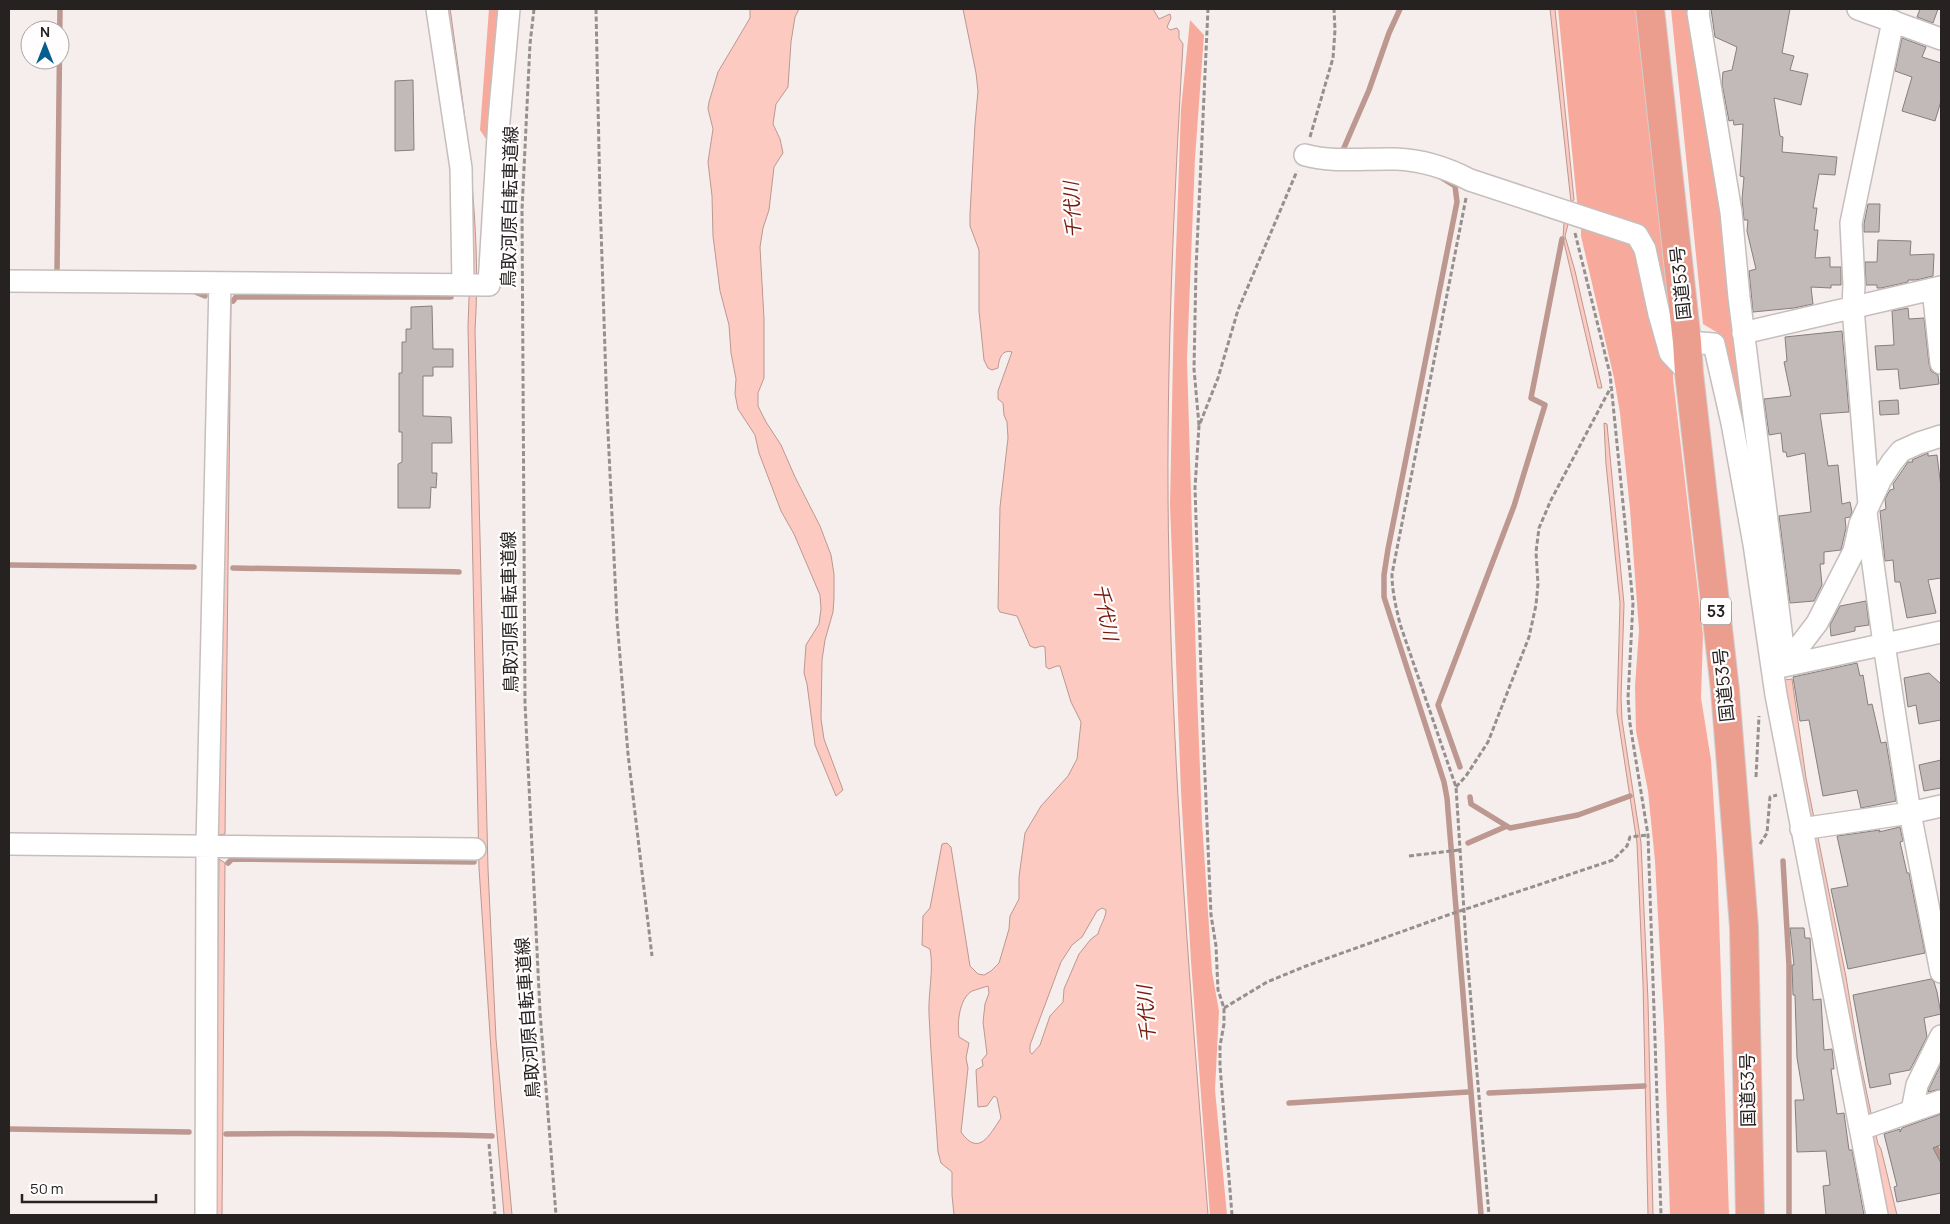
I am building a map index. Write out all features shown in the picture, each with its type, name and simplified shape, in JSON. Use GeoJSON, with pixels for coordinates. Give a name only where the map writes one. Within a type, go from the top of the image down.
{"type":"FeatureCollection","features":[{"type":"Feature","properties":{"kind":"highway","name":"国道53号"},"geometry":{"type":"LineString","coordinates":[[1650,9],[1725,690],[1744,927],[1750,1215]]}},
{"type":"Feature","properties":{"kind":"street"},"geometry":{"type":"LineString","coordinates":[[437,9],[461,168],[463,284]]}},
{"type":"Feature","properties":{"kind":"street"},"geometry":{"type":"LineString","coordinates":[[9,281],[489,285],[499,120],[509,9]]}},
{"type":"Feature","properties":{"kind":"street"},"geometry":{"type":"LineString","coordinates":[[1700,9],[1698,13],[1731,212],[1778,667],[1776,695],[1877,1215]]}},
{"type":"Feature","properties":{"kind":"street"},"geometry":{"type":"LineString","coordinates":[[1858,9],[1941,39]]}},
{"type":"Feature","properties":{"kind":"street"},"geometry":{"type":"LineString","coordinates":[[1893,21],[1851,224],[1854,284],[1853,308],[1868,509],[1884,644],[1910,813],[1941,972]]}},
{"type":"Feature","properties":{"kind":"street"},"geometry":{"type":"LineString","coordinates":[[1304,155],[1318,158],[1398,159],[1420,162],[1445,168],[1470,180],[1576,216],[1637,234],[1645,248],[1659,314],[1670,353],[1689,373]]}},
{"type":"Feature","properties":{"kind":"street"},"geometry":{"type":"LineString","coordinates":[[206,1215],[207,846],[220,282]]}},
{"type":"Feature","properties":{"kind":"street"},"geometry":{"type":"LineString","coordinates":[[1744,333],[1937,288],[1941,363]]}},
{"type":"Feature","properties":{"kind":"street"},"geometry":{"type":"LineString","coordinates":[[1687,342],[1714,344],[1732,423],[1778,667]]}},
{"type":"Feature","properties":{"kind":"street"},"geometry":{"type":"LineString","coordinates":[[1778,667],[1817,623],[1854,551],[1860,524],[1881,479],[1902,451],[1941,436]]}},
{"type":"Feature","properties":{"kind":"street"},"geometry":{"type":"LineString","coordinates":[[1778,667],[1941,632]]}},
{"type":"Feature","properties":{"kind":"street"},"geometry":{"type":"LineString","coordinates":[[1801,828],[1910,813],[1941,806]]}},
{"type":"Feature","properties":{"kind":"street"},"geometry":{"type":"LineString","coordinates":[[9,844],[475,849]]}},
{"type":"Feature","properties":{"kind":"street"},"geometry":{"type":"LineString","coordinates":[[1912,1111],[1917,1084],[1941,1036]]}},
{"type":"Feature","properties":{"kind":"street"},"geometry":{"type":"LineString","coordinates":[[1861,1129],[1941,1101]]}},
{"type":"Feature","properties":{"kind":"path","name":"鳥取河原自転車道線"},"geometry":{"type":"LineString","coordinates":[[534,9],[530,44],[522,210],[525,703],[540,1012],[556,1215]]}},
{"type":"Feature","properties":{"kind":"path"},"geometry":{"type":"LineString","coordinates":[[596,9],[600,208],[617,620],[628,754],[652,956]]}},
{"type":"Feature","properties":{"kind":"path"},"geometry":{"type":"LineString","coordinates":[[1208,9],[1196,269],[1194,369],[1199,426],[1195,488],[1211,915],[1216,946],[1216,979],[1224,1008],[1220,1066],[1232,1215]]}},
{"type":"Feature","properties":{"kind":"path"},"geometry":{"type":"LineString","coordinates":[[1199,426],[1218,378],[1238,310],[1304,155],[1333,58],[1334,9]]}},
{"type":"Feature","properties":{"kind":"path"},"geometry":{"type":"LineString","coordinates":[[1470,180],[1392,574],[1394,598],[1400,624],[1456,787],[1459,850],[1489,1215]]}},
{"type":"Feature","properties":{"kind":"path"},"geometry":{"type":"LineString","coordinates":[[1576,216],[1574,233],[1612,386],[1633,603],[1628,688],[1630,724],[1648,835],[1661,1215]]}},
{"type":"Feature","properties":{"kind":"path"},"geometry":{"type":"LineString","coordinates":[[1456,787],[1466,776],[1488,742],[1529,637],[1536,605],[1538,584],[1536,552],[1539,528],[1551,500],[1612,386]]}},
{"type":"Feature","properties":{"kind":"path"},"geometry":{"type":"LineString","coordinates":[[1755,780],[1758,722],[1762,704],[1769,697],[1776,695]]}},
{"type":"Feature","properties":{"kind":"path"},"geometry":{"type":"LineString","coordinates":[[1758,846],[1767,833],[1770,797],[1794,792]]}},
{"type":"Feature","properties":{"kind":"path"},"geometry":{"type":"LineString","coordinates":[[1224,1008],[1266,982],[1465,910],[1613,860],[1627,846],[1630,837],[1648,835]]}},
{"type":"Feature","properties":{"kind":"path"},"geometry":{"type":"LineString","coordinates":[[1409,856],[1459,850]]}},
{"type":"Feature","properties":{"kind":"path"},"geometry":{"type":"LineString","coordinates":[[489,1144],[495,1215]]}},
{"type":"Feature","properties":{"kind":"shaded area"},"geometry":{"type":"Polygon","coordinates":[[[489,9],[505,9],[488,142],[480,130],[489,9]]]}},
{"type":"Feature","properties":{"kind":"shaded area"},"geometry":{"type":"Polygon","coordinates":[[[1558,9],[1639,9],[1649,125],[1674,342],[1652,255],[1578,212],[1558,9]]]}},
{"type":"Feature","properties":{"kind":"shaded area"},"geometry":{"type":"Polygon","coordinates":[[[1671,9],[1692,9],[1722,203],[1768,591],[1723,346],[1718,333],[1703,324],[1671,9]]]}},
{"type":"Feature","properties":{"kind":"shaded area"},"geometry":{"type":"Polygon","coordinates":[[[1190,20],[1204,35],[1195,158],[1187,359],[1197,693],[1202,822],[1212,972],[1219,1011],[1215,1090],[1227,1215],[1210,1215],[1191,961],[1181,792],[1170,505],[1181,109],[1190,20]]]}},
{"type":"Feature","properties":{"kind":"shaded area"},"geometry":{"type":"Polygon","coordinates":[[[1581,226],[1632,239],[1673,368],[1703,635],[1701,698],[1711,760],[1717,857],[1729,1215],[1670,1215],[1664,1026],[1655,861],[1648,791],[1636,731],[1635,686],[1639,630],[1630,509],[1620,413],[1614,378],[1581,236],[1581,226]]]}},
{"type":"Feature","properties":{"kind":"water"},"geometry":{"type":"Polygon","coordinates":[[[443,9],[450,9],[451,15],[467,133],[474,212],[477,291],[475,330],[488,869],[496,1039],[512,1215],[504,1215],[479,868],[468,327],[470,270],[443,9]]]}},
{"type":"Feature","properties":{"kind":"water"},"geometry":{"type":"Polygon","coordinates":[[[750,9],[799,9],[795,17],[791,42],[788,87],[776,104],[773,124],[780,139],[783,153],[774,167],[769,210],[763,228],[760,247],[764,319],[764,378],[758,393],[758,406],[781,445],[820,526],[831,555],[834,574],[834,598],[833,612],[825,640],[822,660],[821,719],[824,739],[843,790],[836,796],[815,745],[804,673],[806,645],[819,624],[820,595],[794,534],[781,511],[759,453],[755,435],[738,409],[729,325],[720,291],[713,236],[712,196],[708,162],[713,129],[708,109],[709,102],[718,72],[750,18],[750,9]]]}},
{"type":"Feature","properties":{"kind":"water","name":"千代川"},"geometry":{"type":"Polygon","coordinates":[[[963,9],[1153,9],[1159,19],[1170,14],[1171,18],[1167,27],[1170,30],[1177,28],[1179,38],[1183,44],[1169,368],[1169,563],[1174,726],[1189,971],[1208,1215],[954,1215],[952,1172],[941,1163],[938,1152],[929,1014],[931,957],[930,949],[922,945],[923,916],[930,908],[942,844],[947,843],[951,847],[970,966],[978,974],[984,975],[999,963],[1009,929],[1010,916],[1019,899],[1019,877],[1025,833],[1041,806],[1068,776],[1077,759],[1081,722],[1071,702],[1060,666],[1049,669],[1046,667],[1045,647],[1035,648],[1030,646],[1017,616],[1000,612],[998,608],[1000,507],[1008,438],[1003,403],[998,399],[998,391],[1012,352],[1005,352],[1000,359],[998,368],[992,370],[988,368],[984,360],[979,311],[979,250],[970,226],[978,91],[963,9]],[[1102,908],[1097,911],[1082,937],[1072,945],[1061,962],[1030,1045],[1030,1052],[1032,1054],[1040,1045],[1050,1016],[1063,1002],[1064,989],[1079,954],[1091,939],[1098,934],[1106,913],[1106,910],[1102,908]],[[988,986],[972,991],[964,1000],[958,1025],[959,1037],[969,1043],[966,1058],[968,1068],[961,1132],[967,1140],[973,1143],[984,1141],[1001,1118],[997,1098],[994,1096],[987,1106],[978,1107],[976,1070],[983,1066],[982,1060],[987,1054],[983,1022],[985,1004],[989,993],[988,986]]]}},
{"type":"Feature","properties":{"kind":"water"},"geometry":{"type":"Polygon","coordinates":[[[1550,9],[1555,9],[1574,200],[1571,202],[1550,9]]]}},
{"type":"Feature","properties":{"kind":"water"},"geometry":{"type":"Polygon","coordinates":[[[1564,223],[1568,224],[1565,236],[1602,388],[1598,388],[1563,238],[1564,223]]]}},
{"type":"Feature","properties":{"kind":"water"},"geometry":{"type":"Polygon","coordinates":[[[226,297],[231,302],[225,834],[218,835],[226,297]]]}},
{"type":"Feature","properties":{"kind":"water"},"geometry":{"type":"Polygon","coordinates":[[[1604,423],[1607,424],[1624,604],[1622,720],[1641,843],[1648,1001],[1653,1215],[1648,1215],[1643,983],[1637,843],[1617,712],[1620,603],[1606,464],[1604,423]]]}},
{"type":"Feature","properties":{"kind":"water"},"geometry":{"type":"Polygon","coordinates":[[[1792,679],[1806,778],[1846,977],[1859,1056],[1878,1144],[1881,1149],[1897,1215],[1888,1215],[1882,1189],[1784,680],[1792,679]]]}},
{"type":"Feature","properties":{"kind":"water"},"geometry":{"type":"Polygon","coordinates":[[[219,859],[225,863],[222,1215],[215,1215],[219,859]]]}},
{"type":"Feature","properties":{"kind":"building"},"geometry":{"type":"Polygon","coordinates":[[[1711,9],[1790,9],[1782,53],[1794,56],[1790,70],[1808,74],[1801,105],[1774,98],[1780,136],[1783,137],[1782,152],[1837,157],[1835,175],[1819,174],[1813,208],[1817,208],[1814,230],[1818,230],[1815,258],[1830,257],[1830,267],[1841,267],[1841,285],[1831,285],[1831,288],[1811,287],[1813,304],[1753,312],[1749,271],[1756,269],[1747,231],[1748,220],[1744,220],[1742,199],[1744,177],[1740,176],[1743,124],[1734,125],[1733,120],[1729,121],[1722,84],[1723,72],[1732,70],[1737,47],[1715,37],[1711,9]]]}},
{"type":"Feature","properties":{"kind":"building"},"geometry":{"type":"Polygon","coordinates":[[[1920,9],[1938,9],[1933,23],[1917,17],[1920,9]]]}},
{"type":"Feature","properties":{"kind":"building"},"geometry":{"type":"Polygon","coordinates":[[[1902,38],[1926,47],[1922,57],[1941,63],[1941,101],[1935,121],[1902,111],[1912,77],[1895,71],[1902,38]]]}},
{"type":"Feature","properties":{"kind":"building"},"geometry":{"type":"Polygon","coordinates":[[[413,80],[414,150],[395,151],[395,81],[413,80]]]}},
{"type":"Feature","properties":{"kind":"building"},"geometry":{"type":"Polygon","coordinates":[[[1868,204],[1880,204],[1879,232],[1864,232],[1868,204]]]}},
{"type":"Feature","properties":{"kind":"building"},"geometry":{"type":"Polygon","coordinates":[[[1878,240],[1911,241],[1910,255],[1934,254],[1933,276],[1908,280],[1908,282],[1881,288],[1877,288],[1877,285],[1866,285],[1865,262],[1877,262],[1878,240]]]}},
{"type":"Feature","properties":{"kind":"building"},"geometry":{"type":"Polygon","coordinates":[[[432,306],[433,349],[453,349],[453,367],[433,367],[433,376],[423,376],[423,416],[451,417],[452,443],[432,443],[432,473],[437,473],[436,488],[431,487],[430,508],[398,508],[398,464],[402,462],[402,432],[399,432],[399,373],[402,373],[402,342],[406,342],[406,329],[411,329],[411,307],[432,306]]]}},
{"type":"Feature","properties":{"kind":"building"},"geometry":{"type":"Polygon","coordinates":[[[1908,308],[1909,319],[1924,318],[1929,364],[1931,371],[1938,375],[1939,384],[1900,389],[1898,369],[1877,370],[1875,346],[1894,345],[1892,311],[1908,308]]]}},
{"type":"Feature","properties":{"kind":"building"},"geometry":{"type":"Polygon","coordinates":[[[1842,331],[1849,412],[1820,414],[1828,466],[1838,465],[1842,504],[1850,502],[1852,512],[1850,517],[1845,518],[1846,528],[1841,550],[1824,552],[1824,564],[1820,564],[1822,585],[1814,601],[1790,603],[1779,516],[1811,512],[1805,453],[1787,457],[1786,452],[1783,452],[1781,433],[1769,435],[1764,399],[1791,396],[1784,362],[1787,361],[1785,337],[1842,331]]]}},
{"type":"Feature","properties":{"kind":"building"},"geometry":{"type":"Polygon","coordinates":[[[1898,400],[1899,414],[1880,415],[1879,401],[1898,400]]]}},
{"type":"Feature","properties":{"kind":"building"},"geometry":{"type":"Polygon","coordinates":[[[1928,453],[1928,456],[1937,455],[1941,487],[1941,578],[1928,580],[1936,613],[1907,618],[1900,582],[1895,582],[1893,560],[1885,561],[1880,511],[1886,509],[1885,499],[1890,490],[1894,489],[1893,484],[1908,462],[1913,462],[1912,460],[1928,453]]]}},
{"type":"Feature","properties":{"kind":"building"},"geometry":{"type":"Polygon","coordinates":[[[1866,601],[1869,625],[1855,627],[1855,631],[1831,636],[1830,625],[1840,606],[1866,601]]]}},
{"type":"Feature","properties":{"kind":"building"},"geometry":{"type":"Polygon","coordinates":[[[1857,663],[1860,676],[1863,675],[1868,705],[1872,704],[1881,743],[1886,742],[1896,801],[1861,808],[1857,790],[1823,796],[1809,720],[1800,721],[1793,677],[1857,663]]]}},
{"type":"Feature","properties":{"kind":"building"},"geometry":{"type":"Polygon","coordinates":[[[1929,673],[1941,684],[1941,720],[1919,724],[1916,705],[1908,707],[1904,678],[1929,673]]]}},
{"type":"Feature","properties":{"kind":"building"},"geometry":{"type":"Polygon","coordinates":[[[1941,760],[1941,788],[1924,791],[1919,765],[1941,760]]]}},
{"type":"Feature","properties":{"kind":"building"},"geometry":{"type":"Polygon","coordinates":[[[1900,827],[1903,841],[1900,842],[1907,873],[1909,873],[1925,953],[1848,969],[1831,889],[1848,886],[1837,836],[1880,830],[1879,832],[1900,827]]]}},
{"type":"Feature","properties":{"kind":"building"},"geometry":{"type":"Polygon","coordinates":[[[1790,928],[1804,928],[1805,938],[1810,938],[1813,1000],[1821,999],[1824,1050],[1832,1049],[1834,1069],[1831,1069],[1837,1114],[1844,1113],[1849,1150],[1852,1150],[1864,1215],[1826,1215],[1823,1186],[1830,1185],[1826,1151],[1797,1152],[1795,1100],[1804,1100],[1797,1058],[1792,965],[1794,965],[1790,928]]]}},
{"type":"Feature","properties":{"kind":"building"},"geometry":{"type":"Polygon","coordinates":[[[1931,979],[1937,992],[1941,1014],[1924,1018],[1927,1037],[1910,1070],[1889,1074],[1891,1084],[1870,1088],[1853,995],[1931,979]]]}},
{"type":"Feature","properties":{"kind":"building"},"geometry":{"type":"Polygon","coordinates":[[[1941,1064],[1941,1089],[1928,1092],[1929,1089],[1941,1064]]]}},
{"type":"Feature","properties":{"kind":"building"},"geometry":{"type":"Polygon","coordinates":[[[1941,1114],[1941,1145],[1933,1148],[1941,1163],[1941,1193],[1897,1202],[1894,1187],[1897,1186],[1884,1134],[1900,1129],[1900,1132],[1902,1128],[1941,1114]]]}},
{"type":"Feature","properties":{"kind":"waterway"},"geometry":{"type":"LineString","coordinates":[[57,273],[60,9]]}},
{"type":"Feature","properties":{"kind":"waterway"},"geometry":{"type":"LineString","coordinates":[[1343,150],[1369,90],[1389,33],[1400,9]]}},
{"type":"Feature","properties":{"kind":"waterway"},"geometry":{"type":"LineString","coordinates":[[1442,178],[1455,186],[1457,202],[1388,549],[1384,575],[1384,597],[1444,782],[1447,798],[1481,1215]]}},
{"type":"Feature","properties":{"kind":"waterway"},"geometry":{"type":"LineString","coordinates":[[1460,767],[1438,705],[1514,506],[1545,405],[1531,398],[1562,239]]}},
{"type":"Feature","properties":{"kind":"waterway"},"geometry":{"type":"LineString","coordinates":[[193,291],[205,296]]}},
{"type":"Feature","properties":{"kind":"waterway"},"geometry":{"type":"LineString","coordinates":[[233,301],[236,297],[451,297]]}},
{"type":"Feature","properties":{"kind":"waterway"},"geometry":{"type":"LineString","coordinates":[[9,565],[194,567]]}},
{"type":"Feature","properties":{"kind":"waterway"},"geometry":{"type":"LineString","coordinates":[[233,568],[459,572]]}},
{"type":"Feature","properties":{"kind":"waterway"},"geometry":{"type":"LineString","coordinates":[[1470,797],[1471,804],[1510,828],[1578,815],[1630,796]]}},
{"type":"Feature","properties":{"kind":"waterway"},"geometry":{"type":"LineString","coordinates":[[1468,843],[1507,826]]}},
{"type":"Feature","properties":{"kind":"waterway"},"geometry":{"type":"LineString","coordinates":[[228,863],[232,859],[474,862]]}},
{"type":"Feature","properties":{"kind":"waterway"},"geometry":{"type":"LineString","coordinates":[[1783,861],[1789,965],[1789,1215]]}},
{"type":"Feature","properties":{"kind":"waterway"},"geometry":{"type":"LineString","coordinates":[[1489,1093],[1644,1086]]}},
{"type":"Feature","properties":{"kind":"waterway"},"geometry":{"type":"LineString","coordinates":[[1289,1103],[1468,1092]]}},
{"type":"Feature","properties":{"kind":"waterway"},"geometry":{"type":"LineString","coordinates":[[9,1129],[189,1132]]}},
{"type":"Feature","properties":{"kind":"waterway"},"geometry":{"type":"LineString","coordinates":[[226,1134],[492,1136]]}},
{"type":"Feature","properties":{"kind":"waterway"},"geometry":{"type":"LineString","coordinates":[[1933,1141],[1941,1157]]}}]}
